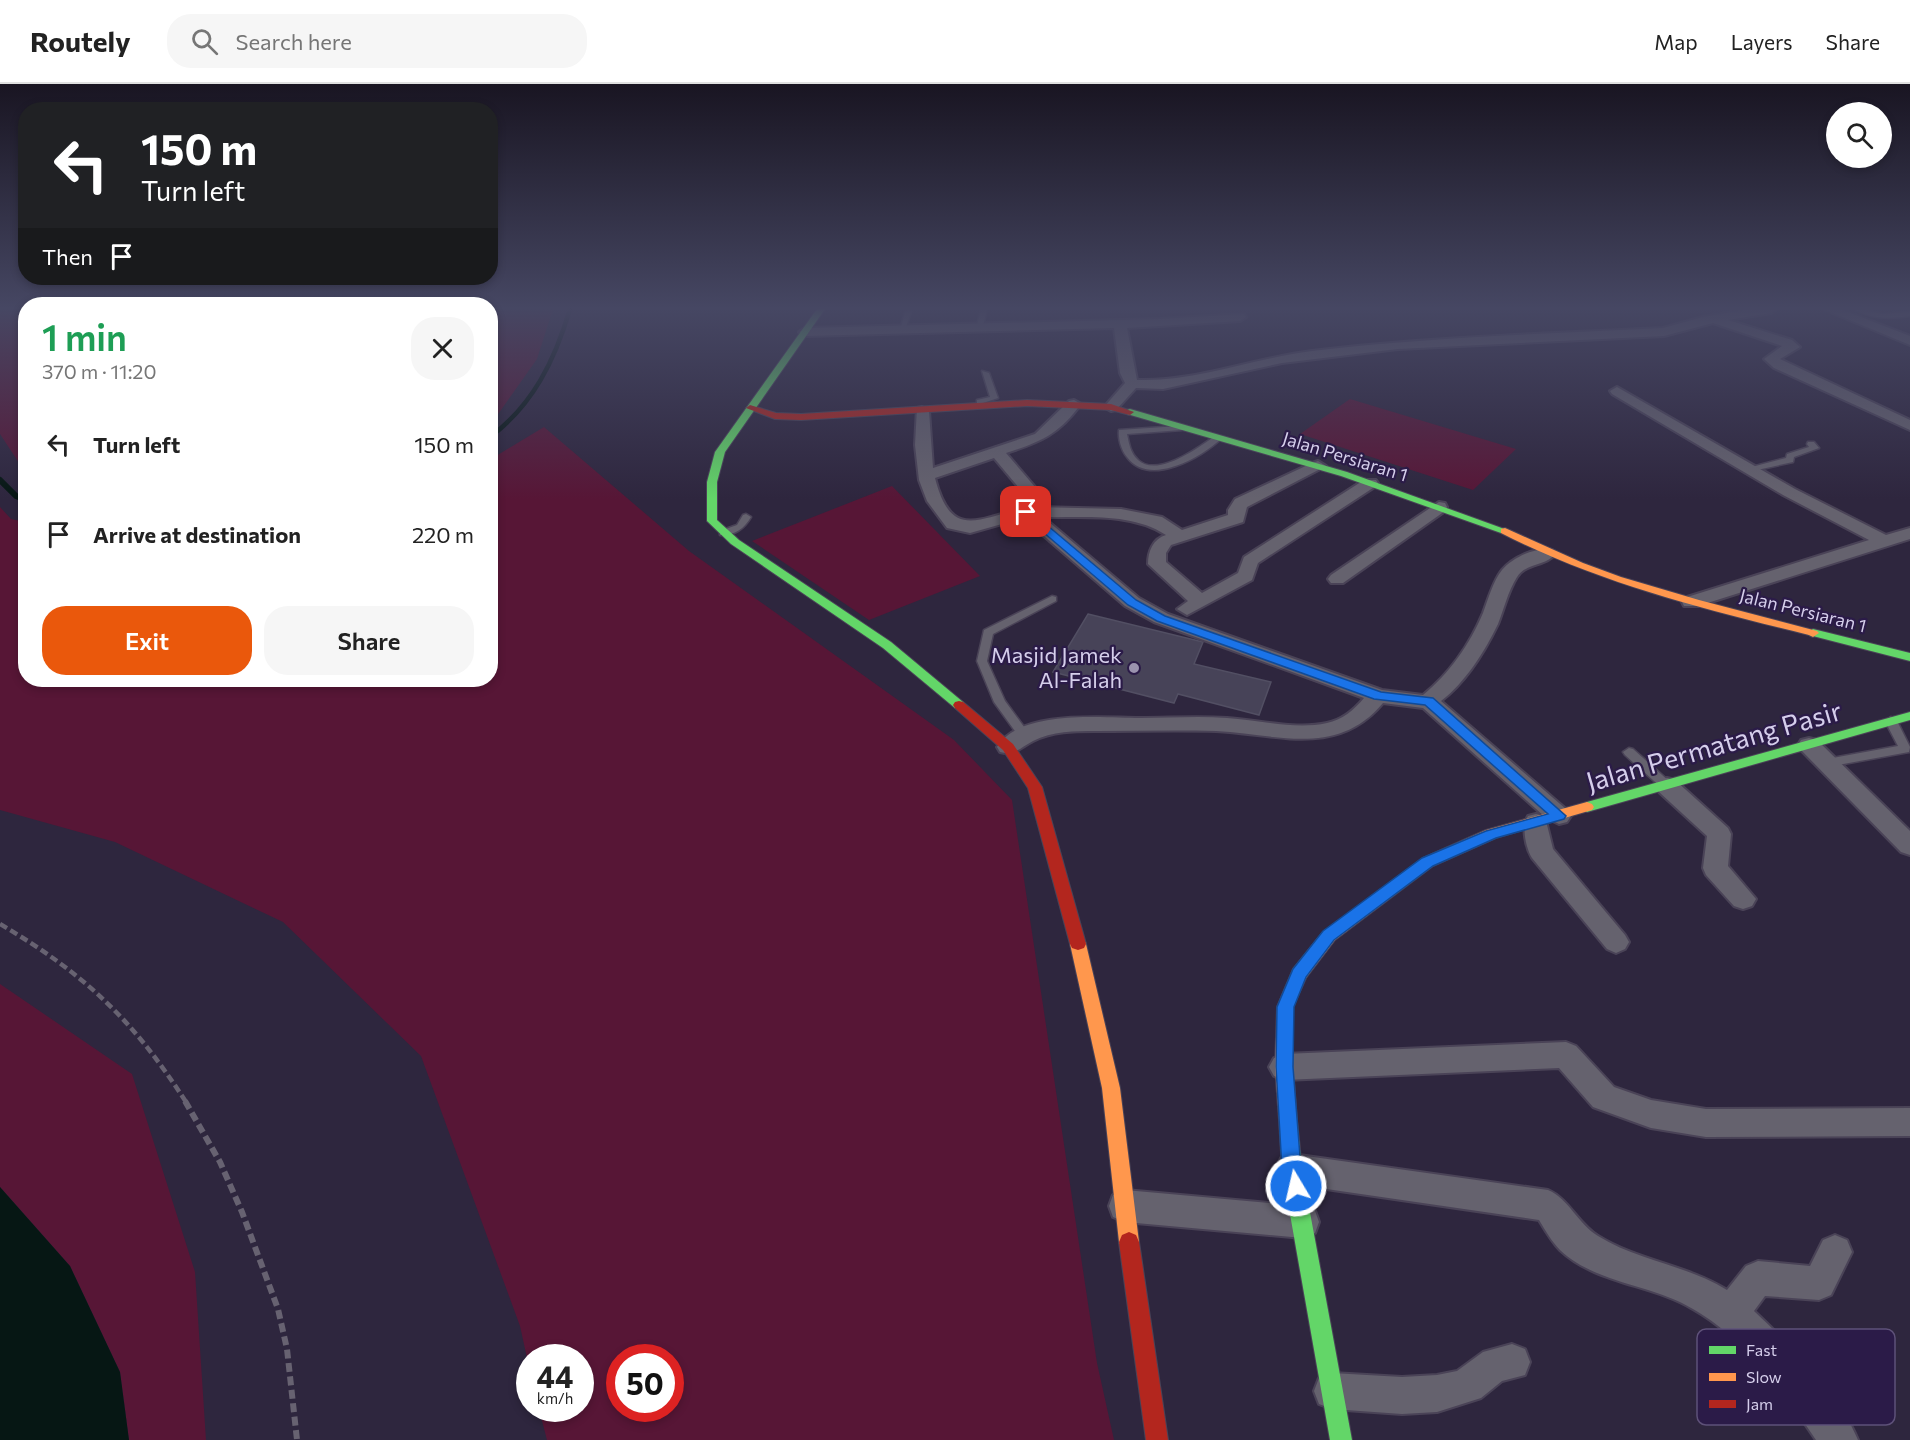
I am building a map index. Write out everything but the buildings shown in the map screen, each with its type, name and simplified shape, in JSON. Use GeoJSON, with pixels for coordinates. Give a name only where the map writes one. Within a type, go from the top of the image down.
{"type":"FeatureCollection","features":[{"type":"Feature","properties":{"kind":"street"},"geometry":{"type":"LineString","coordinates":[[776,372],[720,452],[712,482],[712,520],[723,533],[886,645],[1016,741],[1035,787],[1068,901],[1112,1088],[1137,1317],[1157,1440]]}},
{"type":"Feature","properties":{"kind":"street"},"geometry":{"type":"LineString","coordinates":[[1127,372],[1132,384]]}},
{"type":"Feature","properties":{"kind":"street"},"geometry":{"type":"LineString","coordinates":[[1111,407],[1132,384],[1163,385],[1228,372]]}},
{"type":"Feature","properties":{"kind":"street"},"geometry":{"type":"LineString","coordinates":[[1795,372],[1910,426]]}},
{"type":"Feature","properties":{"kind":"street"},"geometry":{"type":"LineString","coordinates":[[1617,391],[1748,469],[1882,540]]}},
{"type":"Feature","properties":{"kind":"street"},"geometry":{"type":"LineString","coordinates":[[927,475],[1040,437],[1052,428],[1074,404]]}},
{"type":"Feature","properties":{"kind":"street","name":"Jalan Persiaran 1"},"geometry":{"type":"LineString","coordinates":[[750,408],[775,416],[801,417],[922,411],[973,405],[1074,404],[1111,407],[1370,483],[1504,531],[1546,554],[1600,576],[1691,602],[1910,657]]}},
{"type":"Feature","properties":{"kind":"street"},"geometry":{"type":"LineString","coordinates":[[922,411],[923,454],[927,475],[934,500],[953,524],[970,528],[1026,512],[1139,516],[1156,521],[1181,537]]}},
{"type":"Feature","properties":{"kind":"street"},"geometry":{"type":"LineString","coordinates":[[996,451],[1027,487],[1026,512]]}},
{"type":"Feature","properties":{"kind":"street"},"geometry":{"type":"LineString","coordinates":[[1198,600],[1157,564],[1157,553],[1165,541],[1237,518],[1236,510],[1241,503],[1318,466]]}},
{"type":"Feature","properties":{"kind":"street"},"geometry":{"type":"LineString","coordinates":[[1169,621],[1198,600],[1246,576],[1250,561],[1370,483]]}},
{"type":"Feature","properties":{"kind":"street"},"geometry":{"type":"LineString","coordinates":[[1337,579],[1439,507]]}},
{"type":"Feature","properties":{"kind":"street"},"geometry":{"type":"LineString","coordinates":[[1026,512],[1132,602],[1169,621],[1378,696],[1414,702],[1428,701],[1450,684],[1487,626],[1509,573],[1524,561],[1546,554]]}},
{"type":"Feature","properties":{"kind":"street"},"geometry":{"type":"LineString","coordinates":[[1691,602],[1882,540],[1908,534]]}},
{"type":"Feature","properties":{"kind":"street"},"geometry":{"type":"LineString","coordinates":[[1016,741],[1045,728],[1078,724],[1228,725],[1319,732],[1352,723],[1370,708],[1378,696]]}},
{"type":"Feature","properties":{"kind":"street"},"geometry":{"type":"LineString","coordinates":[[1428,701],[1548,819],[1541,852],[1616,942]]}},
{"type":"Feature","properties":{"kind":"street","name":"Jalan Permatang Pasir"},"geometry":{"type":"LineString","coordinates":[[1341,1440],[1304,1222],[1292,1169],[1284,1067],[1285,1007],[1299,974],[1329,936],[1428,862],[1491,834],[1910,716]]}},
{"type":"Feature","properties":{"kind":"street"},"geometry":{"type":"LineString","coordinates":[[1809,745],[1910,846]]}},
{"type":"Feature","properties":{"kind":"street"},"geometry":{"type":"LineString","coordinates":[[1667,786],[1719,834],[1716,868],[1743,899]]}},
{"type":"Feature","properties":{"kind":"street"},"geometry":{"type":"LineString","coordinates":[[1284,1067],[1566,1055],[1604,1097],[1651,1114],[1706,1123],[1910,1122]]}},
{"type":"Feature","properties":{"kind":"street"},"geometry":{"type":"LineString","coordinates":[[1292,1169],[1548,1206],[1571,1237],[1588,1250],[1704,1295],[1747,1329]]}},
{"type":"Feature","properties":{"kind":"street"},"geometry":{"type":"LineString","coordinates":[[1125,1206],[1304,1222]]}},
{"type":"Feature","properties":{"kind":"street"},"geometry":{"type":"LineString","coordinates":[[1729,1315],[1758,1278],[1793,1283],[1819,1283],[1834,1252]]}},
{"type":"Feature","properties":{"kind":"street"},"geometry":{"type":"LineString","coordinates":[[1332,1391],[1431,1394],[1468,1385],[1494,1363],[1512,1362]]}},
{"type":"Feature","properties":{"kind":"street"},"geometry":{"type":"LineString","coordinates":[[1829,1425],[1839,1440]]}},
{"type":"Feature","properties":{"kind":"lane"},"geometry":{"type":"LineString","coordinates":[[973,405],[994,398],[985,373]]}},
{"type":"Feature","properties":{"kind":"lane"},"geometry":{"type":"LineString","coordinates":[[1184,427],[1122,432],[1124,450],[1141,467],[1149,469],[1196,454],[1218,438]]}},
{"type":"Feature","properties":{"kind":"lane"},"geometry":{"type":"LineString","coordinates":[[1748,469],[1790,460],[1790,456],[1796,452],[1815,448],[1811,444]]}},
{"type":"Feature","properties":{"kind":"lane"},"geometry":{"type":"LineString","coordinates":[[723,533],[740,527],[746,518]]}},
{"type":"Feature","properties":{"kind":"lane"},"geometry":{"type":"LineString","coordinates":[[1016,741],[982,661],[988,632],[1052,599]]}},
{"type":"Feature","properties":{"kind":"lane"},"geometry":{"type":"LineString","coordinates":[[1827,763],[1905,749],[1892,721]]}},
{"type":"Feature","properties":{"kind":"lane"},"geometry":{"type":"LineString","coordinates":[[1629,752],[1667,786]]}},
{"type":"Feature","properties":{"kind":"path"},"geometry":{"type":"LineString","coordinates":[[0,924],[25,936],[106,997],[165,1067],[213,1144],[243,1211],[285,1335],[297,1440]]}},
{"type":"Feature","properties":{"kind":"shaded area"},"geometry":{"type":"Polygon","coordinates":[[[0,372],[18,372],[18,461],[0,434],[0,372]]]}},
{"type":"Feature","properties":{"kind":"shaded area"},"geometry":{"type":"Polygon","coordinates":[[[498,372],[528,372],[498,414],[498,372]]]}},
{"type":"Feature","properties":{"kind":"shaded area"},"geometry":{"type":"Polygon","coordinates":[[[1350,399],[1516,449],[1473,490],[1300,434],[1350,399]]]}},
{"type":"Feature","properties":{"kind":"shaded area"},"geometry":{"type":"Polygon","coordinates":[[[544,427],[689,551],[954,740],[1012,800],[1097,1363],[1114,1440],[547,1440],[542,1422],[594,1422],[594,1344],[524,1344],[520,1326],[421,1056],[283,922],[115,842],[0,810],[0,507],[11,519],[18,520],[18,687],[498,687],[498,455],[544,427]]]}},
{"type":"Feature","properties":{"kind":"shaded area"},"geometry":{"type":"Polygon","coordinates":[[[892,486],[980,576],[869,620],[752,541],[892,486]]]}},
{"type":"Feature","properties":{"kind":"shaded area"},"geometry":{"type":"Polygon","coordinates":[[[0,984],[132,1074],[195,1272],[206,1440],[129,1440],[120,1372],[70,1266],[0,1187],[0,984]]]}},
{"type":"Feature","properties":{"kind":"shaded area"},"geometry":{"type":"Polygon","coordinates":[[[0,1187],[70,1266],[120,1372],[129,1440],[0,1440],[0,1187]]]}},
{"type":"Feature","properties":{"kind":"waterway"},"geometry":{"type":"LineString","coordinates":[[498,430],[519,411],[544,372]]}},
{"type":"Feature","properties":{"kind":"waterway"},"geometry":{"type":"LineString","coordinates":[[0,480],[18,497]]}},
{"type":"Feature","properties":{"kind":"traffic: fast"},"geometry":{"type":"LineString","coordinates":[[776,372],[720,452],[712,482],[712,521],[735,542],[887,645],[959,705]]}},
{"type":"Feature","properties":{"kind":"traffic: fast"},"geometry":{"type":"LineString","coordinates":[[1130,412],[1344,474],[1505,531]]}},
{"type":"Feature","properties":{"kind":"traffic: fast"},"geometry":{"type":"LineString","coordinates":[[1813,633],[1910,657]]}},
{"type":"Feature","properties":{"kind":"traffic: fast"},"geometry":{"type":"LineString","coordinates":[[1587,807],[1910,716]]}},
{"type":"Feature","properties":{"kind":"traffic: fast"},"geometry":{"type":"LineString","coordinates":[[1288,1120],[1292,1169],[1341,1440]]}},
{"type":"Feature","properties":{"kind":"traffic: slow"},"geometry":{"type":"LineString","coordinates":[[1505,531],[1579,566],[1656,592],[1813,633]]}},
{"type":"Feature","properties":{"kind":"traffic: slow"},"geometry":{"type":"LineString","coordinates":[[1288,1120],[1284,1067],[1285,1007],[1299,974],[1329,936],[1428,862],[1491,834],[1587,807]]}},
{"type":"Feature","properties":{"kind":"traffic: slow"},"geometry":{"type":"LineString","coordinates":[[1078,944],[1111,1088],[1129,1242]]}},
{"type":"Feature","properties":{"kind":"traffic: jam"},"geometry":{"type":"LineString","coordinates":[[750,408],[775,416],[801,417],[1027,403],[1111,407],[1130,412]]}},
{"type":"Feature","properties":{"kind":"traffic: jam"},"geometry":{"type":"LineString","coordinates":[[959,705],[1008,747],[1035,787],[1078,944]]}},
{"type":"Feature","properties":{"kind":"traffic: jam"},"geometry":{"type":"LineString","coordinates":[[1129,1242],[1157,1440]]}},
{"type":"Feature","properties":{"kind":"place","name":"Masjid Jamek Al-Falah"},"geometry":{"type":"Point","coordinates":[1134,668]}},
{"type":"Feature","properties":{"kind":"route"},"geometry":{"type":"LineString","coordinates":[[1026,512],[1132,602],[1161,618],[1378,696],[1414,702],[1428,701],[1559,816],[1491,834],[1428,862],[1396,883],[1329,936],[1299,974],[1285,1007],[1284,1067],[1292,1169],[1296,1186]]}}]}
